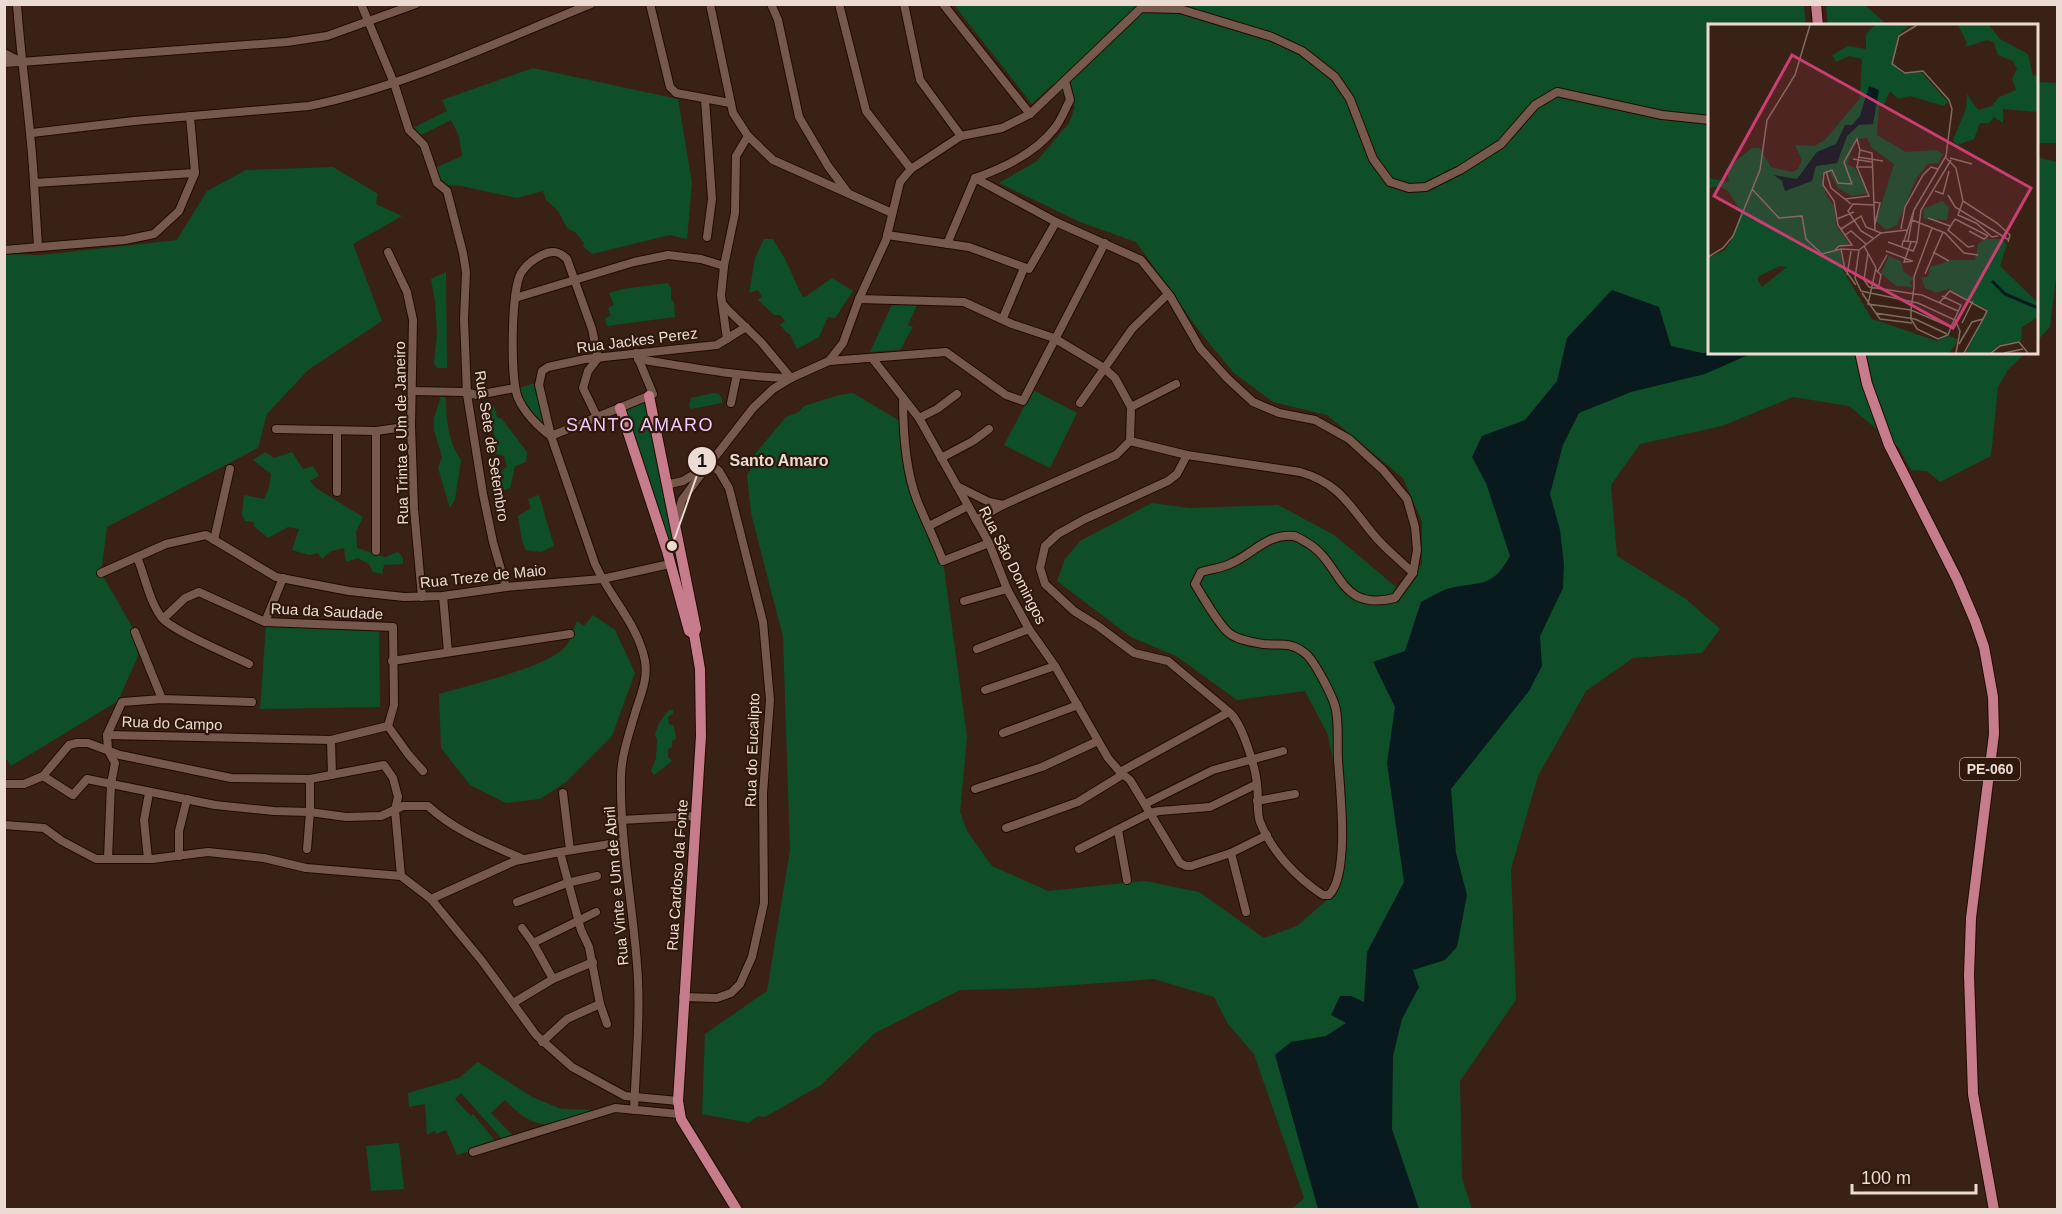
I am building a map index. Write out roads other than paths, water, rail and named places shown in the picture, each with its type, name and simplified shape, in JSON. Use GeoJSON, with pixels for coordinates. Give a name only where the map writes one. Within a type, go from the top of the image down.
{"type":"FeatureCollection","features":[{"type":"Feature","properties":{"kind":"main road"},"geometry":{"type":"LineString","coordinates":[[1815,4],[1818,24]]}},
{"type":"Feature","properties":{"kind":"main road","name":"PE-060"},"geometry":{"type":"LineString","coordinates":[[1860,354],[1867,384],[1889,445],[1957,579],[1975,621],[1986,656],[1993,697],[1995,720],[1971,918],[1969,975],[1973,1094],[1994,1209]]}},
{"type":"Feature","properties":{"kind":"main road","name":"Rua Cardoso da Fonte"},"geometry":{"type":"LineString","coordinates":[[649,396],[696,629],[693,634]]}},
{"type":"Feature","properties":{"kind":"main road","name":"Rua Cardoso da Fonte"},"geometry":{"type":"LineString","coordinates":[[620,408],[689,631],[693,634],[700,669],[702,702],[683,997],[678,1101],[680,1116]]}},
{"type":"Feature","properties":{"kind":"main road"},"geometry":{"type":"LineString","coordinates":[[670,564],[682,561]]}},
{"type":"Feature","properties":{"kind":"main road"},"geometry":{"type":"LineString","coordinates":[[680,1116],[737,1209]]}},
{"type":"Feature","properties":{"kind":"street"},"geometry":{"type":"LineString","coordinates":[[17,4],[21,62],[32,133],[38,246]]}},
{"type":"Feature","properties":{"kind":"street","name":"Rua Sete de Setembro"},"geometry":{"type":"LineString","coordinates":[[361,4],[394,83],[409,130],[424,145],[437,183],[447,191],[463,253],[466,272],[464,319],[467,394],[483,494],[506,587]]}},
{"type":"Feature","properties":{"kind":"street"},"geometry":{"type":"LineString","coordinates":[[4,63],[287,42],[327,36],[416,4]]}},
{"type":"Feature","properties":{"kind":"street"},"geometry":{"type":"LineString","coordinates":[[32,133],[309,106],[394,83],[591,4]]}},
{"type":"Feature","properties":{"kind":"street"},"geometry":{"type":"LineString","coordinates":[[650,4],[670,87],[676,93],[730,103]]}},
{"type":"Feature","properties":{"kind":"street"},"geometry":{"type":"LineString","coordinates":[[710,4],[730,103],[733,113],[748,136],[773,160],[892,213]]}},
{"type":"Feature","properties":{"kind":"street"},"geometry":{"type":"LineString","coordinates":[[771,4],[778,20],[798,117],[828,166],[848,193]]}},
{"type":"Feature","properties":{"kind":"street"},"geometry":{"type":"LineString","coordinates":[[839,4],[866,111],[911,169]]}},
{"type":"Feature","properties":{"kind":"street"},"geometry":{"type":"LineString","coordinates":[[904,4],[920,80],[961,136]]}},
{"type":"Feature","properties":{"kind":"street"},"geometry":{"type":"LineString","coordinates":[[943,4],[1030,114]]}},
{"type":"Feature","properties":{"kind":"street"},"geometry":{"type":"LineString","coordinates":[[829,361],[843,343],[887,235],[900,182],[911,169],[961,136],[1002,128],[1030,114],[1141,8],[1180,9],[1272,37],[1302,51],[1335,77],[1340,84],[1350,99],[1373,159],[1390,182],[1409,188],[1426,187],[1460,170],[1501,144],[1535,105],[1557,92],[1662,115],[1708,120]]}},
{"type":"Feature","properties":{"kind":"street"},"geometry":{"type":"LineString","coordinates":[[4,53],[21,62]]}},
{"type":"Feature","properties":{"kind":"street"},"geometry":{"type":"LineString","coordinates":[[948,244],[975,178],[990,173],[1029,152],[1054,129],[1070,100],[1065,81]]}},
{"type":"Feature","properties":{"kind":"street"},"geometry":{"type":"LineString","coordinates":[[705,99],[712,199],[707,237]]}},
{"type":"Feature","properties":{"kind":"street"},"geometry":{"type":"LineString","coordinates":[[4,249],[125,240],[154,234],[178,211],[195,173],[190,116]]}},
{"type":"Feature","properties":{"kind":"street"},"geometry":{"type":"LineString","coordinates":[[727,339],[721,296],[724,266],[735,213],[736,156],[748,136]]}},
{"type":"Feature","properties":{"kind":"street"},"geometry":{"type":"LineString","coordinates":[[34,183],[195,173]]}},
{"type":"Feature","properties":{"kind":"street"},"geometry":{"type":"LineString","coordinates":[[975,178],[1056,222],[1141,260],[1168,294],[1200,348],[1253,402],[1279,413],[1315,420],[1349,439],[1383,470],[1407,499],[1415,527],[1418,550],[1413,573],[1395,598],[1378,602],[1355,597],[1315,547],[1296,536],[1275,536],[1232,564],[1201,572],[1196,584],[1204,600],[1229,633],[1244,640],[1290,645],[1307,655],[1316,667],[1336,710],[1342,812],[1340,868],[1331,893],[1323,895],[1305,883],[1276,850],[1267,835],[1260,822],[1257,784],[1242,729],[1237,720],[1168,660],[1134,653],[1074,611],[1045,584],[1040,568],[1045,546],[1058,534],[1085,519],[1168,482],[1177,474],[1187,455]]}},
{"type":"Feature","properties":{"kind":"street"},"geometry":{"type":"LineString","coordinates":[[887,235],[969,247],[1029,268],[1056,222]]}},
{"type":"Feature","properties":{"kind":"street"},"geometry":{"type":"LineString","coordinates":[[675,530],[677,512],[682,500],[753,408],[773,389],[829,361],[946,352],[1006,395],[1023,401],[1105,243]]}},
{"type":"Feature","properties":{"kind":"street"},"geometry":{"type":"LineString","coordinates":[[597,417],[583,388],[588,370],[598,358],[592,329],[567,259],[560,253],[553,251],[546,253],[533,261],[520,274],[515,298],[515,388],[520,402],[543,430],[551,436],[649,396]]}},
{"type":"Feature","properties":{"kind":"street","name":"Rua Trinta e Um de Janeiro"},"geometry":{"type":"LineString","coordinates":[[388,252],[411,304],[414,337],[411,391],[414,509],[422,597]]}},
{"type":"Feature","properties":{"kind":"street"},"geometry":{"type":"LineString","coordinates":[[515,298],[634,262],[668,255],[701,259],[724,266]]}},
{"type":"Feature","properties":{"kind":"street"},"geometry":{"type":"LineString","coordinates":[[1003,318],[1024,268]]}},
{"type":"Feature","properties":{"kind":"street"},"geometry":{"type":"LineString","coordinates":[[1080,403],[1132,329],[1168,294]]}},
{"type":"Feature","properties":{"kind":"street"},"geometry":{"type":"LineString","coordinates":[[859,299],[964,302],[1012,324],[1054,338],[1104,368],[1115,378],[1131,407],[1130,441],[1116,454],[1003,505],[976,520]]}},
{"type":"Feature","properties":{"kind":"street"},"geometry":{"type":"LineString","coordinates":[[722,303],[791,378]]}},
{"type":"Feature","properties":{"kind":"street","name":"Rua Jackes Perez"},"geometry":{"type":"LineString","coordinates":[[539,385],[542,371],[548,367],[598,358],[637,356],[717,345],[746,327]]}},
{"type":"Feature","properties":{"kind":"street"},"geometry":{"type":"LineString","coordinates":[[637,356],[737,374],[791,378]]}},
{"type":"Feature","properties":{"kind":"street","name":"Rua Cardoso da Fonte"},"geometry":{"type":"LineString","coordinates":[[637,356],[653,394],[649,396]]}},
{"type":"Feature","properties":{"kind":"street","name":"Rua São Domingos"},"geometry":{"type":"LineString","coordinates":[[872,358],[919,418],[989,543],[1007,589],[1029,629],[1055,666],[1098,741],[1121,773],[1130,780],[1182,865],[1191,866],[1231,853]]}},
{"type":"Feature","properties":{"kind":"street"},"geometry":{"type":"LineString","coordinates":[[731,403],[737,374]]}},
{"type":"Feature","properties":{"kind":"street"},"geometry":{"type":"LineString","coordinates":[[1131,407],[1176,384]]}},
{"type":"Feature","properties":{"kind":"street","name":"Rua Vinte e Um de Abril"},"geometry":{"type":"LineString","coordinates":[[539,385],[551,436],[580,522],[602,579],[630,621],[645,663],[644,688],[621,774],[622,842],[637,965],[638,1044],[634,1110]]}},
{"type":"Feature","properties":{"kind":"street"},"geometry":{"type":"LineString","coordinates":[[411,391],[464,392],[477,395],[515,388]]}},
{"type":"Feature","properties":{"kind":"street"},"geometry":{"type":"LineString","coordinates":[[919,418],[937,409],[957,394]]}},
{"type":"Feature","properties":{"kind":"street"},"geometry":{"type":"LineString","coordinates":[[903,397],[903,423],[910,475],[916,499],[943,561],[989,543]]}},
{"type":"Feature","properties":{"kind":"street"},"geometry":{"type":"LineString","coordinates":[[276,429],[336,432],[375,431],[411,426]]}},
{"type":"Feature","properties":{"kind":"street"},"geometry":{"type":"LineString","coordinates":[[942,458],[973,441],[989,429]]}},
{"type":"Feature","properties":{"kind":"street"},"geometry":{"type":"LineString","coordinates":[[375,431],[376,551]]}},
{"type":"Feature","properties":{"kind":"street"},"geometry":{"type":"LineString","coordinates":[[336,432],[338,492]]}},
{"type":"Feature","properties":{"kind":"street"},"geometry":{"type":"LineString","coordinates":[[1130,441],[1187,455],[1300,472],[1317,477],[1332,485],[1352,506],[1374,536],[1413,573]]}},
{"type":"Feature","properties":{"kind":"street"},"geometry":{"type":"LineString","coordinates":[[665,480],[670,484],[679,483],[709,465]]}},
{"type":"Feature","properties":{"kind":"street","name":"Rua do Eucalipto"},"geometry":{"type":"LineString","coordinates":[[683,997],[717,998],[731,993],[740,984],[753,957],[764,903],[763,793],[770,700],[763,622],[729,488],[719,471],[709,465]]}},
{"type":"Feature","properties":{"kind":"street"},"geometry":{"type":"LineString","coordinates":[[214,540],[230,469]]}},
{"type":"Feature","properties":{"kind":"street"},"geometry":{"type":"LineString","coordinates":[[957,486],[989,502],[1003,505]]}},
{"type":"Feature","properties":{"kind":"street"},"geometry":{"type":"LineString","coordinates":[[929,526],[968,506]]}},
{"type":"Feature","properties":{"kind":"street","name":"Rua Treze de Maio"},"geometry":{"type":"LineString","coordinates":[[101,573],[166,544],[206,535],[276,577],[349,591],[422,597],[602,579],[670,564]]}},
{"type":"Feature","properties":{"kind":"street"},"geometry":{"type":"LineString","coordinates":[[137,557],[152,599],[163,619],[176,628],[249,664]]}},
{"type":"Feature","properties":{"kind":"street"},"geometry":{"type":"LineString","coordinates":[[265,622],[283,578]]}},
{"type":"Feature","properties":{"kind":"street"},"geometry":{"type":"LineString","coordinates":[[964,601],[1007,589]]}},
{"type":"Feature","properties":{"kind":"street","name":"Rua da Saudade"},"geometry":{"type":"LineString","coordinates":[[163,619],[185,598],[199,592],[265,622],[393,627],[392,661]]}},
{"type":"Feature","properties":{"kind":"street"},"geometry":{"type":"LineString","coordinates":[[443,596],[448,652]]}},
{"type":"Feature","properties":{"kind":"street"},"geometry":{"type":"LineString","coordinates":[[977,649],[1029,629]]}},
{"type":"Feature","properties":{"kind":"street"},"geometry":{"type":"LineString","coordinates":[[135,632],[162,699]]}},
{"type":"Feature","properties":{"kind":"street"},"geometry":{"type":"LineString","coordinates":[[423,771],[388,726],[394,705],[392,661],[570,634]]}},
{"type":"Feature","properties":{"kind":"street"},"geometry":{"type":"LineString","coordinates":[[985,690],[1055,666]]}},
{"type":"Feature","properties":{"kind":"street"},"geometry":{"type":"LineString","coordinates":[[108,859],[111,784],[115,763],[108,750],[107,735],[122,702],[162,699],[252,702]]}},
{"type":"Feature","properties":{"kind":"street"},"geometry":{"type":"LineString","coordinates":[[1003,733],[1078,705]]}},
{"type":"Feature","properties":{"kind":"street"},"geometry":{"type":"LineString","coordinates":[[1006,828],[1078,802],[1121,773],[1229,712]]}},
{"type":"Feature","properties":{"kind":"street","name":"Rua do Campo"},"geometry":{"type":"LineString","coordinates":[[107,735],[331,740],[388,726]]}},
{"type":"Feature","properties":{"kind":"street"},"geometry":{"type":"LineString","coordinates":[[331,740],[332,776]]}},
{"type":"Feature","properties":{"kind":"street"},"geometry":{"type":"LineString","coordinates":[[975,789],[1042,767],[1098,741]]}},
{"type":"Feature","properties":{"kind":"street"},"geometry":{"type":"LineString","coordinates":[[4,784],[24,784],[43,776],[69,745],[88,743],[120,755],[231,778],[310,780],[384,765],[393,778],[398,797],[395,810],[401,876]]}},
{"type":"Feature","properties":{"kind":"street"},"geometry":{"type":"LineString","coordinates":[[1145,804],[1213,770],[1283,751]]}},
{"type":"Feature","properties":{"kind":"street"},"geometry":{"type":"LineString","coordinates":[[43,776],[73,795],[87,778],[187,800],[274,811],[381,816],[403,806],[428,806],[444,821],[469,835],[523,859]]}},
{"type":"Feature","properties":{"kind":"street"},"geometry":{"type":"LineString","coordinates":[[307,849],[310,780]]}},
{"type":"Feature","properties":{"kind":"street"},"geometry":{"type":"LineString","coordinates":[[1079,849],[1150,813],[1210,807],[1257,784]]}},
{"type":"Feature","properties":{"kind":"street"},"geometry":{"type":"LineString","coordinates":[[148,859],[144,820],[149,792]]}},
{"type":"Feature","properties":{"kind":"street"},"geometry":{"type":"LineString","coordinates":[[563,793],[570,850]]}},
{"type":"Feature","properties":{"kind":"street"},"geometry":{"type":"LineString","coordinates":[[1257,801],[1295,794]]}},
{"type":"Feature","properties":{"kind":"street"},"geometry":{"type":"LineString","coordinates":[[179,855],[179,831],[187,800]]}},
{"type":"Feature","properties":{"kind":"street"},"geometry":{"type":"LineString","coordinates":[[621,820],[696,816]]}},
{"type":"Feature","properties":{"kind":"street"},"geometry":{"type":"LineString","coordinates":[[4,825],[44,828],[62,841],[96,859],[148,859],[208,852],[264,858],[306,868],[401,876],[431,899],[482,961],[542,1042],[572,1067],[615,1092],[635,1097],[678,1101]]}},
{"type":"Feature","properties":{"kind":"street"},"geometry":{"type":"LineString","coordinates":[[1118,830],[1126,880]]}},
{"type":"Feature","properties":{"kind":"street"},"geometry":{"type":"LineString","coordinates":[[1246,912],[1231,853],[1267,835]]}},
{"type":"Feature","properties":{"kind":"street"},"geometry":{"type":"LineString","coordinates":[[431,899],[523,859],[622,842]]}},
{"type":"Feature","properties":{"kind":"street"},"geometry":{"type":"LineString","coordinates":[[560,852],[567,883],[593,962],[600,1004],[607,1024]]}},
{"type":"Feature","properties":{"kind":"street"},"geometry":{"type":"LineString","coordinates":[[517,902],[567,883],[597,876]]}},
{"type":"Feature","properties":{"kind":"street"},"geometry":{"type":"LineString","coordinates":[[533,942],[596,912]]}},
{"type":"Feature","properties":{"kind":"street"},"geometry":{"type":"LineString","coordinates":[[522,928],[533,942],[553,979]]}},
{"type":"Feature","properties":{"kind":"street"},"geometry":{"type":"LineString","coordinates":[[513,1003],[553,979],[593,962]]}},
{"type":"Feature","properties":{"kind":"street"},"geometry":{"type":"LineString","coordinates":[[542,1042],[567,1019],[600,1004]]}},
{"type":"Feature","properties":{"kind":"street"},"geometry":{"type":"LineString","coordinates":[[473,1152],[615,1108],[680,1116]]}},
{"type":"Feature","properties":{"kind":"place","name":"Santo Amaro"},"geometry":{"type":"Point","coordinates":[672,546]}},
{"type":"Feature","properties":{"kind":"district","name":"SANTO AMARO"},"geometry":{"type":"Point","coordinates":[640,425]}}]}
